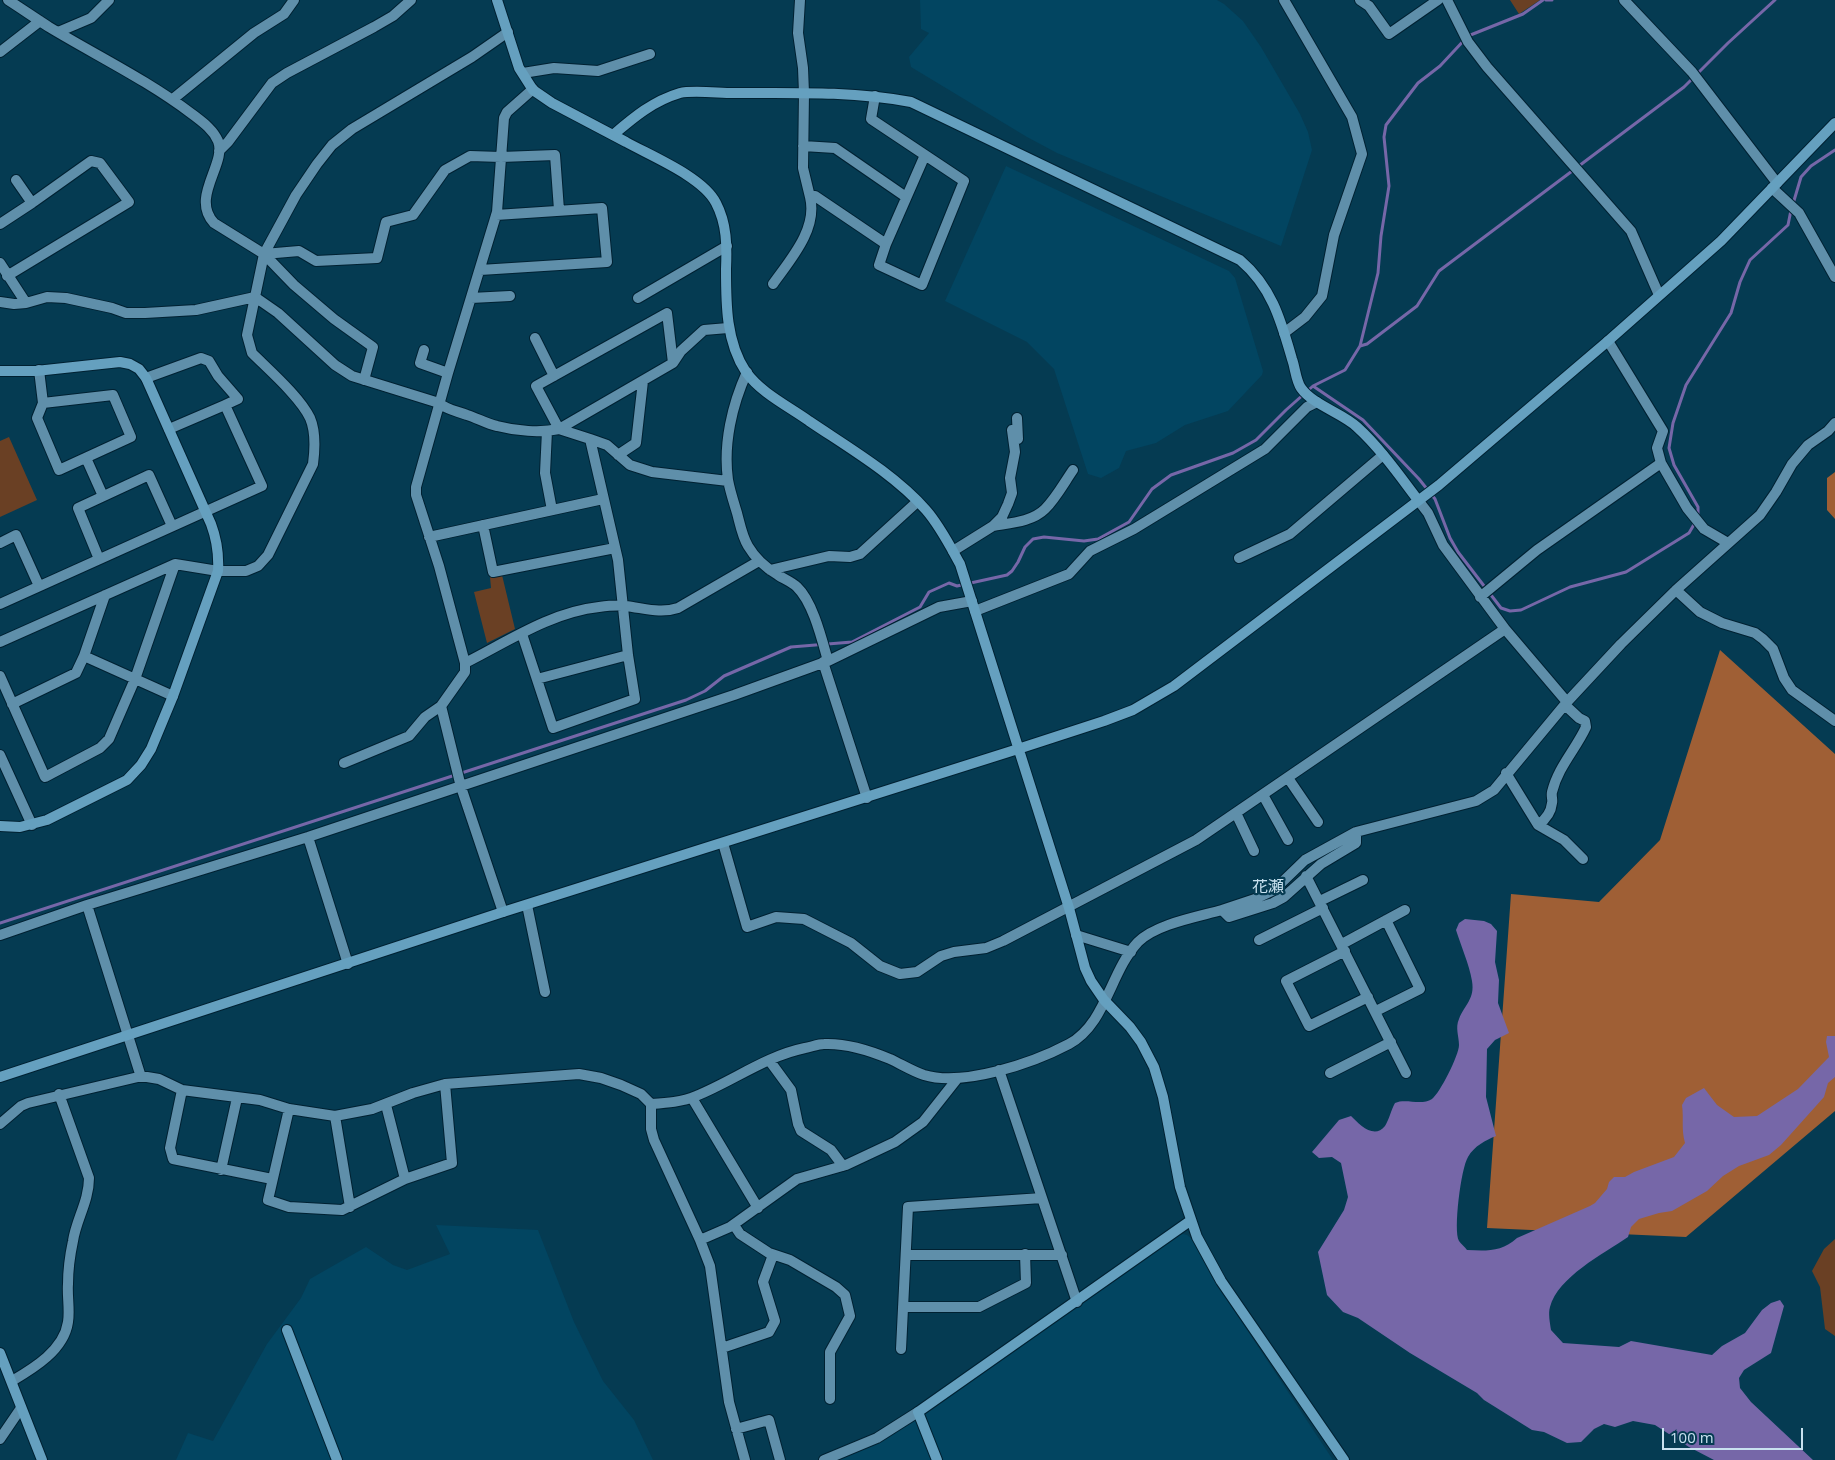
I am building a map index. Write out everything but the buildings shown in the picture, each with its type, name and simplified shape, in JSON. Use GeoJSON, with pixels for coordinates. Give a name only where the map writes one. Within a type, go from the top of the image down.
{"type":"FeatureCollection","features":[{"type":"Feature","properties":{"kind":"street"},"geometry":{"type":"LineString","coordinates":[[8,0],[58,32],[173,99],[213,132],[218,142],[219,151],[210,180],[206,206],[208,216],[214,223],[264,254],[294,285],[334,319],[373,347],[364,380]]}},
{"type":"Feature","properties":{"kind":"street"},"geometry":{"type":"LineString","coordinates":[[58,32],[91,18],[109,0]]}},
{"type":"Feature","properties":{"kind":"street"},"geometry":{"type":"LineString","coordinates":[[173,99],[254,33],[284,14],[294,0]]}},
{"type":"Feature","properties":{"kind":"street"},"geometry":{"type":"LineString","coordinates":[[219,151],[228,142],[272,82],[374,27],[392,16],[411,0]]}},
{"type":"Feature","properties":{"kind":"street"},"geometry":{"type":"LineString","coordinates":[[497,0],[520,68],[532,89],[552,103],[680,171],[708,191],[716,202],[724,222],[727,246],[728,328],[737,354],[747,372],[767,392],[869,462],[917,502],[926,511],[953,551],[960,564],[974,606],[1091,981],[1104,1000],[1135,1035],[1154,1067],[1163,1097],[1170,1143],[1180,1187],[1196,1237],[1221,1281],[1344,1460]]}},
{"type":"Feature","properties":{"kind":"street"},"geometry":{"type":"LineString","coordinates":[[773,284],[798,248],[810,222],[812,207],[803,168],[804,68],[798,33],[800,0]]}},
{"type":"Feature","properties":{"kind":"street"},"geometry":{"type":"LineString","coordinates":[[1284,0],[1352,117],[1362,154],[1334,235],[1322,296],[1306,317],[1284,333]]}},
{"type":"Feature","properties":{"kind":"street"},"geometry":{"type":"LineString","coordinates":[[1360,0],[1369,6],[1389,34],[1438,0]]}},
{"type":"Feature","properties":{"kind":"street"},"geometry":{"type":"LineString","coordinates":[[1447,0],[1468,42],[1487,67],[1631,231],[1660,295]]}},
{"type":"Feature","properties":{"kind":"street"},"geometry":{"type":"LineString","coordinates":[[1624,0],[1692,72],[1775,185],[1799,213],[1835,277]]}},
{"type":"Feature","properties":{"kind":"street"},"geometry":{"type":"LineString","coordinates":[[0,52],[40,21]]}},
{"type":"Feature","properties":{"kind":"street"},"geometry":{"type":"LineString","coordinates":[[0,642],[175,564],[218,571],[246,571],[258,566],[268,555],[313,464],[314,437],[310,418],[299,402],[252,353],[249,344],[247,334],[264,254],[296,195],[332,145],[352,128],[472,57],[508,32]]}},
{"type":"Feature","properties":{"kind":"street"},"geometry":{"type":"LineString","coordinates":[[523,73],[554,68],[598,71],[650,54]]}},
{"type":"Feature","properties":{"kind":"street"},"geometry":{"type":"LineString","coordinates":[[344,763],[409,736],[425,717],[441,706],[466,672],[440,566],[416,495],[416,487],[439,403],[496,215],[504,118],[507,112],[532,89]]}},
{"type":"Feature","properties":{"kind":"street"},"geometry":{"type":"LineString","coordinates":[[613,136],[639,112],[656,102],[682,93],[804,93],[875,96],[911,102],[1240,260],[1254,272],[1271,297],[1301,388],[1317,402],[1356,426],[1421,498],[1443,545],[1480,596],[1566,704],[1579,718],[1585,721],[1586,727],[1561,770],[1552,793],[1552,803],[1546,820],[1538,825]]}},
{"type":"Feature","properties":{"kind":"street"},"geometry":{"type":"LineString","coordinates":[[875,96],[871,119],[925,155],[964,181],[922,285],[879,265],[906,196],[925,155]]}},
{"type":"Feature","properties":{"kind":"street"},"geometry":{"type":"LineString","coordinates":[[0,1077],[503,912],[1018,750],[1133,710],[1186,676],[1437,487],[1608,341],[1721,241],[1835,123]]}},
{"type":"Feature","properties":{"kind":"street"},"geometry":{"type":"LineString","coordinates":[[803,146],[835,148],[906,196]]}},
{"type":"Feature","properties":{"kind":"street"},"geometry":{"type":"LineString","coordinates":[[264,254],[299,251],[316,261],[377,258],[386,222],[412,215],[445,170],[470,156],[555,155],[559,210]]}},
{"type":"Feature","properties":{"kind":"street"},"geometry":{"type":"LineString","coordinates":[[0,224],[90,161],[100,163],[129,202],[8,276]]}},
{"type":"Feature","properties":{"kind":"street"},"geometry":{"type":"LineString","coordinates":[[16,180],[32,203]]}},
{"type":"Feature","properties":{"kind":"street"},"geometry":{"type":"LineString","coordinates":[[810,197],[815,196],[886,244]]}},
{"type":"Feature","properties":{"kind":"street"},"geometry":{"type":"LineString","coordinates":[[480,270],[607,262],[602,208],[496,215]]}},
{"type":"Feature","properties":{"kind":"street"},"geometry":{"type":"LineString","coordinates":[[638,298],[727,246]]}},
{"type":"Feature","properties":{"kind":"street"},"geometry":{"type":"LineString","coordinates":[[0,263],[26,303]]}},
{"type":"Feature","properties":{"kind":"street"},"geometry":{"type":"LineString","coordinates":[[471,298],[510,296]]}},
{"type":"Feature","properties":{"kind":"street"},"geometry":{"type":"LineString","coordinates":[[0,302],[14,304],[26,303],[47,297],[66,298],[126,313],[145,313],[196,310],[255,297],[278,313],[335,365],[352,376],[439,403],[444,407],[496,426],[547,432],[559,429],[673,363],[681,351],[704,330],[728,328]]}},
{"type":"Feature","properties":{"kind":"street"},"geometry":{"type":"LineString","coordinates":[[673,363],[667,313],[536,386],[559,429],[607,445],[630,465],[652,472],[728,481]]}},
{"type":"Feature","properties":{"kind":"street"},"geometry":{"type":"LineString","coordinates":[[536,338],[554,376]]}},
{"type":"Feature","properties":{"kind":"street"},"geometry":{"type":"LineString","coordinates":[[1608,341],[1663,431],[1657,448],[1661,463],[1687,508],[1704,529],[1728,543]]}},
{"type":"Feature","properties":{"kind":"street"},"geometry":{"type":"LineString","coordinates":[[424,350],[420,363],[448,373]]}},
{"type":"Feature","properties":{"kind":"street"},"geometry":{"type":"LineString","coordinates":[[146,378],[201,358],[209,361],[218,376],[238,399],[169,429]]}},
{"type":"Feature","properties":{"kind":"street"},"geometry":{"type":"LineString","coordinates":[[0,371],[39,370],[120,362],[130,364],[139,369],[146,378],[206,511],[218,543],[218,571],[174,696],[151,749],[141,765],[127,780],[47,820],[20,827],[0,826]]}},
{"type":"Feature","properties":{"kind":"street"},"geometry":{"type":"LineString","coordinates":[[39,370],[42,404],[37,418],[59,470],[131,437],[113,395],[42,404]]}},
{"type":"Feature","properties":{"kind":"street"},"geometry":{"type":"LineString","coordinates":[[747,372],[740,388],[729,432],[727,454],[728,481],[748,546],[770,570],[797,586],[803,594],[818,627],[826,662],[867,798]]}},
{"type":"Feature","properties":{"kind":"street"},"geometry":{"type":"LineString","coordinates":[[618,455],[636,443],[643,381]]}},
{"type":"Feature","properties":{"kind":"street"},"geometry":{"type":"LineString","coordinates":[[0,935],[87,905],[308,837],[460,784],[734,696],[826,662],[939,607],[974,606],[1069,574],[1090,551],[1134,529],[1265,449],[1307,406],[1317,402]]}},
{"type":"Feature","properties":{"kind":"street"},"geometry":{"type":"LineString","coordinates":[[0,604],[262,486],[226,405]]}},
{"type":"Feature","properties":{"kind":"street"},"geometry":{"type":"LineString","coordinates":[[953,551],[993,526],[1002,516],[1012,493],[1010,478],[1015,452],[1019,444],[1017,418]]}},
{"type":"Feature","properties":{"kind":"street"},"geometry":{"type":"LineString","coordinates":[[651,1104],[692,1098],[785,1052],[824,1044],[861,1049],[889,1059],[923,1075],[957,1079],[999,1070],[1052,1052],[1071,1042],[1088,1028],[1119,968],[1138,942],[1161,928],[1255,899],[1274,890],[1305,860],[1356,832],[1476,801],[1494,790],[1566,704],[1621,644],[1676,590],[1760,515],[1792,464],[1808,445],[1828,431],[1835,423]]}},
{"type":"Feature","properties":{"kind":"street"},"geometry":{"type":"LineString","coordinates":[[1012,430],[1015,452]]}},
{"type":"Feature","properties":{"kind":"street"},"geometry":{"type":"LineString","coordinates":[[547,432],[545,473],[552,510]]}},
{"type":"Feature","properties":{"kind":"street"},"geometry":{"type":"LineString","coordinates":[[522,634],[553,728],[635,699],[615,548],[590,439]]}},
{"type":"Feature","properties":{"kind":"street"},"geometry":{"type":"LineString","coordinates":[[1239,558],[1290,534],[1383,455]]}},
{"type":"Feature","properties":{"kind":"street"},"geometry":{"type":"LineString","coordinates":[[86,458],[103,496]]}},
{"type":"Feature","properties":{"kind":"street"},"geometry":{"type":"LineString","coordinates":[[1480,596],[1494,587],[1537,550],[1661,463]]}},
{"type":"Feature","properties":{"kind":"street"},"geometry":{"type":"LineString","coordinates":[[993,526],[1023,520],[1038,514],[1046,508],[1073,470]]}},
{"type":"Feature","properties":{"kind":"street"},"geometry":{"type":"LineString","coordinates":[[100,559],[78,508],[103,496],[149,475],[172,526]]}},
{"type":"Feature","properties":{"kind":"street"},"geometry":{"type":"LineString","coordinates":[[429,537],[604,499]]}},
{"type":"Feature","properties":{"kind":"street"},"geometry":{"type":"LineString","coordinates":[[770,570],[829,556],[850,557],[860,554],[917,502]]}},
{"type":"Feature","properties":{"kind":"street"},"geometry":{"type":"LineString","coordinates":[[483,525],[492,572],[615,548]]}},
{"type":"Feature","properties":{"kind":"street"},"geometry":{"type":"LineString","coordinates":[[0,543],[16,535],[39,586]]}},
{"type":"Feature","properties":{"kind":"street"},"geometry":{"type":"LineString","coordinates":[[465,663],[522,634],[574,611],[624,606],[667,612],[695,599],[760,561]]}},
{"type":"Feature","properties":{"kind":"street"},"geometry":{"type":"LineString","coordinates":[[0,676],[45,777],[100,748],[109,740],[135,679],[175,564]]}},
{"type":"Feature","properties":{"kind":"street"},"geometry":{"type":"LineString","coordinates":[[1676,590],[1700,612],[1722,623],[1754,633],[1763,639],[1773,649],[1784,678],[1792,690],[1835,721]]}},
{"type":"Feature","properties":{"kind":"street"},"geometry":{"type":"LineString","coordinates":[[12,704],[76,673],[106,595]]}},
{"type":"Feature","properties":{"kind":"street"},"geometry":{"type":"LineString","coordinates":[[723,843],[747,927],[776,917],[804,919],[851,943],[880,966],[900,974],[917,972],[940,956],[954,952],[986,948],[1004,941],[1196,840],[1505,629]]}},
{"type":"Feature","properties":{"kind":"street"},"geometry":{"type":"LineString","coordinates":[[537,679],[628,655]]}},
{"type":"Feature","properties":{"kind":"street"},"geometry":{"type":"LineString","coordinates":[[84,656],[174,696]]}},
{"type":"Feature","properties":{"kind":"street"},"geometry":{"type":"LineString","coordinates":[[441,706],[460,784],[503,912]]}},
{"type":"Feature","properties":{"kind":"street"},"geometry":{"type":"LineString","coordinates":[[0,755],[32,825]]}},
{"type":"Feature","properties":{"kind":"street"},"geometry":{"type":"LineString","coordinates":[[1506,774],[1538,825],[1564,840],[1584,859]]}},
{"type":"Feature","properties":{"kind":"street"},"geometry":{"type":"LineString","coordinates":[[1288,778],[1318,822]]}},
{"type":"Feature","properties":{"kind":"street"},"geometry":{"type":"LineString","coordinates":[[1263,795],[1288,840]]}},
{"type":"Feature","properties":{"kind":"street"},"geometry":{"type":"LineString","coordinates":[[1236,813],[1254,851]]}},
{"type":"Feature","properties":{"kind":"street"},"geometry":{"type":"LineString","coordinates":[[1222,910],[1229,917],[1273,903],[1284,897],[1321,864],[1356,842],[1356,832]]}},
{"type":"Feature","properties":{"kind":"street"},"geometry":{"type":"LineString","coordinates":[[308,837],[348,964]]}},
{"type":"Feature","properties":{"kind":"street"},"geometry":{"type":"LineString","coordinates":[[1306,876],[1406,1073]]}},
{"type":"Feature","properties":{"kind":"street"},"geometry":{"type":"LineString","coordinates":[[1259,940],[1363,880]]}},
{"type":"Feature","properties":{"kind":"street"},"geometry":{"type":"LineString","coordinates":[[87,905],[141,1077]]}},
{"type":"Feature","properties":{"kind":"street"},"geometry":{"type":"LineString","coordinates":[[527,905],[545,992]]}},
{"type":"Feature","properties":{"kind":"street"},"geometry":{"type":"LineString","coordinates":[[1368,997],[1309,1026],[1286,981],[1405,910]]}},
{"type":"Feature","properties":{"kind":"street"},"geometry":{"type":"LineString","coordinates":[[1376,1011],[1420,989],[1386,920]]}},
{"type":"Feature","properties":{"kind":"street"},"geometry":{"type":"LineString","coordinates":[[1076,935],[1131,952]]}},
{"type":"Feature","properties":{"kind":"street"},"geometry":{"type":"LineString","coordinates":[[1330,1073],[1391,1042]]}},
{"type":"Feature","properties":{"kind":"street"},"geometry":{"type":"LineString","coordinates":[[769,1060],[791,1090],[801,1131],[831,1150],[843,1166]]}},
{"type":"Feature","properties":{"kind":"street"},"geometry":{"type":"LineString","coordinates":[[999,1070],[1077,1302]]}},
{"type":"Feature","properties":{"kind":"street"},"geometry":{"type":"LineString","coordinates":[[0,1124],[21,1106],[59,1094],[141,1077],[159,1080],[182,1090],[260,1100],[289,1108],[335,1116],[386,1105],[412,1093],[445,1084],[579,1074],[601,1078],[641,1094],[651,1104],[651,1129],[654,1140],[710,1266],[729,1402],[745,1460]]}},
{"type":"Feature","properties":{"kind":"street"},"geometry":{"type":"LineString","coordinates":[[700,1240],[734,1225],[797,1179],[843,1166],[894,1142],[923,1122],[957,1079]]}},
{"type":"Feature","properties":{"kind":"street"},"geometry":{"type":"LineString","coordinates":[[289,1108],[268,1200],[289,1207],[342,1210],[405,1179],[452,1163],[445,1084]]}},
{"type":"Feature","properties":{"kind":"street"},"geometry":{"type":"LineString","coordinates":[[182,1090],[170,1148],[173,1159],[272,1179]]}},
{"type":"Feature","properties":{"kind":"street"},"geometry":{"type":"LineString","coordinates":[[12,1382],[44,1360],[62,1340],[69,1321],[68,1282],[70,1257],[75,1229],[89,1189],[89,1178],[59,1094]]}},
{"type":"Feature","properties":{"kind":"street"},"geometry":{"type":"LineString","coordinates":[[221,1170],[237,1098]]}},
{"type":"Feature","properties":{"kind":"street"},"geometry":{"type":"LineString","coordinates":[[692,1098],[758,1208]]}},
{"type":"Feature","properties":{"kind":"street"},"geometry":{"type":"LineString","coordinates":[[386,1105],[405,1179]]}},
{"type":"Feature","properties":{"kind":"street"},"geometry":{"type":"LineString","coordinates":[[335,1116],[350,1207]]}},
{"type":"Feature","properties":{"kind":"street"},"geometry":{"type":"LineString","coordinates":[[901,1349],[908,1207],[1042,1198]]}},
{"type":"Feature","properties":{"kind":"street"},"geometry":{"type":"LineString","coordinates":[[824,1460],[877,1438],[918,1412],[1190,1221]]}},
{"type":"Feature","properties":{"kind":"street"},"geometry":{"type":"LineString","coordinates":[[734,1225],[740,1234],[773,1255],[790,1260],[836,1287],[845,1295],[850,1316],[830,1352],[830,1399]]}},
{"type":"Feature","properties":{"kind":"street"},"geometry":{"type":"LineString","coordinates":[[903,1307],[979,1306],[1026,1283],[1025,1254]]}},
{"type":"Feature","properties":{"kind":"street"},"geometry":{"type":"LineString","coordinates":[[722,1348],[769,1332],[774,1327],[775,1322],[763,1282],[773,1255]]}},
{"type":"Feature","properties":{"kind":"street"},"geometry":{"type":"LineString","coordinates":[[906,1256],[1062,1255]]}},
{"type":"Feature","properties":{"kind":"street"},"geometry":{"type":"LineString","coordinates":[[287,1330],[337,1460]]}},
{"type":"Feature","properties":{"kind":"street"},"geometry":{"type":"LineString","coordinates":[[0,1353],[42,1460]]}},
{"type":"Feature","properties":{"kind":"street"},"geometry":{"type":"LineString","coordinates":[[0,1439],[21,1408]]}},
{"type":"Feature","properties":{"kind":"street"},"geometry":{"type":"LineString","coordinates":[[918,1412],[937,1460]]}},
{"type":"Feature","properties":{"kind":"street"},"geometry":{"type":"LineString","coordinates":[[736,1429],[769,1420],[780,1460]]}},
{"type":"Feature","properties":{"kind":"shaded area"},"geometry":{"type":"Polygon","coordinates":[[[920,0],[1217,0],[1224,4],[1243,21],[1261,47],[1300,114],[1308,132],[1312,150],[1281,246],[1057,153],[911,67],[909,57],[929,33],[921,29],[920,0]]]}},
{"type":"Feature","properties":{"kind":"shaded area"},"geometry":{"type":"Polygon","coordinates":[[[1510,0],[1540,0],[1519,14],[1510,0]]]}},
{"type":"Feature","properties":{"kind":"shaded area"},"geometry":{"type":"Polygon","coordinates":[[[1006,166],[1229,271],[1235,278],[1263,371],[1262,375],[1228,411],[1185,425],[1156,443],[1126,451],[1119,468],[1101,478],[1088,474],[1054,369],[1027,342],[945,301],[1006,166]]]}},
{"type":"Feature","properties":{"kind":"shaded area"},"geometry":{"type":"Polygon","coordinates":[[[9,437],[37,500],[0,517],[0,441],[9,437]]]}},
{"type":"Feature","properties":{"kind":"shaded area"},"geometry":{"type":"Polygon","coordinates":[[[1835,472],[1835,519],[1827,510],[1827,478],[1835,472]]]}},
{"type":"Feature","properties":{"kind":"shaded area"},"geometry":{"type":"Polygon","coordinates":[[[502,575],[515,629],[487,643],[474,592],[491,588],[490,577],[502,575]]]}},
{"type":"Feature","properties":{"kind":"shaded area"},"geometry":{"type":"Polygon","coordinates":[[[1720,650],[1835,754],[1835,1111],[1686,1237],[1487,1228],[1511,894],[1599,902],[1660,840],[1720,650]]]}},
{"type":"Feature","properties":{"kind":"shaded area"},"geometry":{"type":"Polygon","coordinates":[[[1465,919],[1484,921],[1491,924],[1497,931],[1495,962],[1499,980],[1498,1003],[1509,1033],[1495,1040],[1487,1049],[1486,1097],[1496,1136],[1474,1150],[1465,1163],[1463,1173],[1457,1213],[1457,1235],[1459,1241],[1467,1250],[1487,1250],[1506,1246],[1517,1238],[1595,1203],[1614,1177],[1625,1177],[1674,1157],[1685,1143],[1682,1105],[1686,1098],[1704,1088],[1717,1105],[1734,1117],[1757,1116],[1798,1089],[1829,1057],[1826,1042],[1827,1036],[1835,1036],[1835,1077],[1828,1083],[1824,1097],[1781,1145],[1769,1155],[1739,1166],[1723,1176],[1707,1191],[1672,1211],[1639,1219],[1631,1227],[1628,1237],[1583,1267],[1562,1286],[1555,1296],[1549,1312],[1551,1330],[1563,1343],[1619,1347],[1631,1341],[1712,1355],[1722,1346],[1745,1333],[1762,1310],[1771,1303],[1780,1300],[1784,1306],[1771,1353],[1744,1370],[1739,1378],[1740,1388],[1751,1402],[1813,1460],[1714,1460],[1689,1447],[1655,1425],[1633,1421],[1615,1427],[1604,1424],[1594,1429],[1581,1442],[1567,1443],[1544,1432],[1532,1430],[1358,1318],[1343,1312],[1327,1295],[1318,1252],[1344,1210],[1348,1197],[1341,1163],[1332,1157],[1319,1158],[1312,1152],[1339,1120],[1351,1116],[1367,1129],[1372,1131],[1381,1130],[1388,1121],[1395,1103],[1428,1101],[1440,1089],[1456,1057],[1459,1045],[1458,1022],[1469,1001],[1473,987],[1471,975],[1456,930],[1459,923],[1465,919]]]}},
{"type":"Feature","properties":{"kind":"shaded area"},"geometry":{"type":"Polygon","coordinates":[[[436,1225],[538,1230],[574,1322],[603,1381],[634,1420],[653,1460],[176,1460],[188,1433],[213,1441],[267,1344],[301,1298],[310,1279],[366,1247],[393,1265],[407,1270],[450,1254],[436,1225]]]}},
{"type":"Feature","properties":{"kind":"shaded area"},"geometry":{"type":"Polygon","coordinates":[[[1183,1234],[1191,1238],[1212,1277],[1333,1460],[837,1460],[876,1443],[934,1408],[1183,1234]]]}},
{"type":"Feature","properties":{"kind":"shaded area"},"geometry":{"type":"Polygon","coordinates":[[[1835,1239],[1835,1336],[1825,1329],[1820,1287],[1812,1271],[1824,1249],[1835,1239]]]}},
{"type":"Feature","properties":{"kind":"waterway"},"geometry":{"type":"LineString","coordinates":[[0,923],[686,700],[705,691],[724,676],[791,647],[852,642],[920,607],[929,592],[949,583],[957,586],[1007,575],[1018,562],[1025,547],[1033,539],[1044,537],[1084,541],[1098,539],[1129,522],[1152,489],[1171,475],[1233,453],[1256,440],[1313,386],[1345,370],[1360,346],[1378,273],[1381,236],[1389,186],[1384,137],[1386,125],[1418,83],[1440,66],[1468,36],[1523,14],[1543,0]]}},
{"type":"Feature","properties":{"kind":"waterway"},"geometry":{"type":"LineString","coordinates":[[1546,0],[1552,0]]}},
{"type":"Feature","properties":{"kind":"waterway"},"geometry":{"type":"LineString","coordinates":[[1360,346],[1367,344],[1417,306],[1439,271],[1684,87],[1775,0]]}},
{"type":"Feature","properties":{"kind":"waterway"},"geometry":{"type":"LineString","coordinates":[[1793,204],[1801,177],[1811,166],[1835,150]]}},
{"type":"Feature","properties":{"kind":"waterway"},"geometry":{"type":"LineString","coordinates":[[1698,516],[1698,507],[1674,465],[1669,448],[1673,423],[1686,385],[1731,313],[1740,282],[1750,260],[1788,225],[1791,210]]}},
{"type":"Feature","properties":{"kind":"waterway"},"geometry":{"type":"LineString","coordinates":[[1313,386],[1363,420],[1419,479],[1435,499],[1450,538],[1458,552],[1501,608],[1510,611],[1521,610],[1570,587],[1626,572],[1689,533],[1696,521]]}},
{"type":"Feature","properties":{"kind":"district","name":"花瀬"},"geometry":{"type":"Point","coordinates":[1268,887]}}]}
